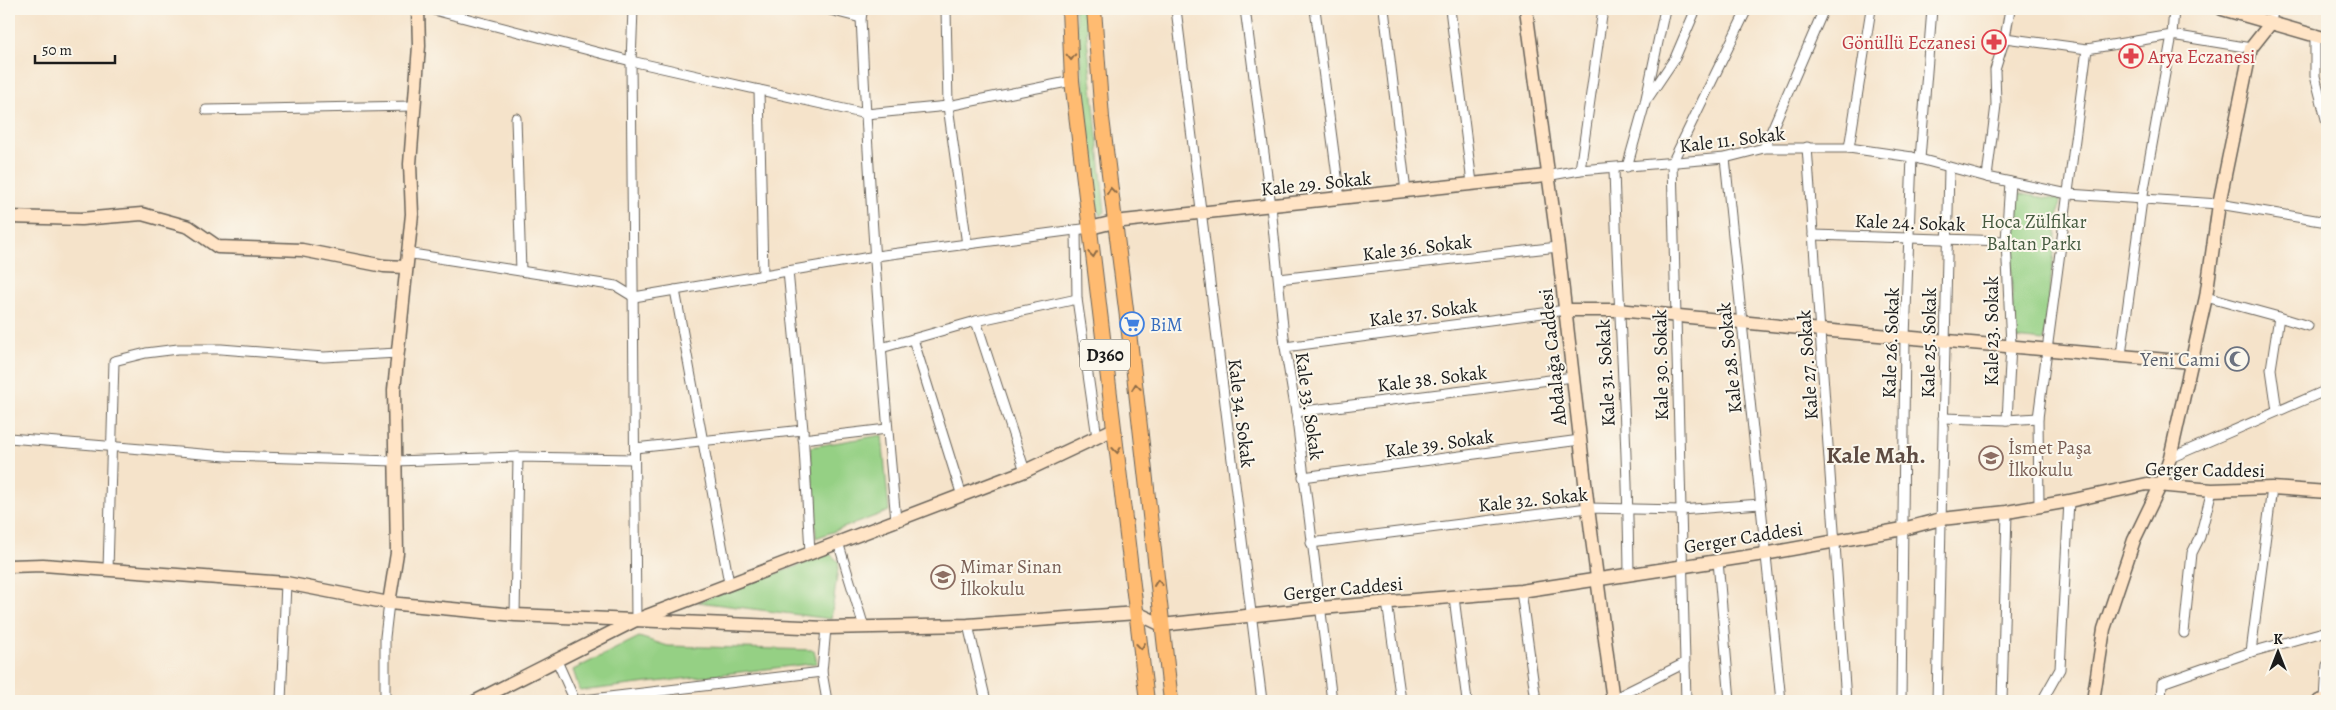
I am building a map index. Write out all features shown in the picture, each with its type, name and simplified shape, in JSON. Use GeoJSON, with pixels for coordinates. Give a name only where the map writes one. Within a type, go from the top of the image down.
{"type":"FeatureCollection","features":[{"type":"Feature","properties":{"kind":"main road","name":"D360"},"geometry":{"type":"LineString","coordinates":[[1069,9],[1072,81],[1083,229],[1114,429],[1147,701]]}},
{"type":"Feature","properties":{"kind":"main road","name":"D360"},"geometry":{"type":"LineString","coordinates":[[1094,9],[1097,69],[1114,222],[1134,364],[1162,626],[1172,701]]}},
{"type":"Feature","properties":{"kind":"street"},"geometry":{"type":"LineString","coordinates":[[385,701],[385,637],[397,553],[394,390],[406,253],[412,214],[410,164],[419,46],[418,9]]}},
{"type":"Feature","properties":{"kind":"street"},"geometry":{"type":"LineString","coordinates":[[430,9],[631,61],[866,114],[948,106],[1072,81]]}},
{"type":"Feature","properties":{"kind":"street"},"geometry":{"type":"LineString","coordinates":[[633,9],[631,61],[636,620]]}},
{"type":"Feature","properties":{"kind":"street"},"geometry":{"type":"LineString","coordinates":[[826,9],[862,13],[866,114],[881,348],[896,520]]}},
{"type":"Feature","properties":{"kind":"street"},"geometry":{"type":"LineString","coordinates":[[946,9],[948,106],[967,245]]}},
{"type":"Feature","properties":{"kind":"street","name":"Kale 34. Sokak"},"geometry":{"type":"LineString","coordinates":[[1176,9],[1262,701]]}},
{"type":"Feature","properties":{"kind":"street","name":"Kale 33. Sokak"},"geometry":{"type":"LineString","coordinates":[[1244,9],[1280,279],[1285,347],[1296,412],[1332,701]]}},
{"type":"Feature","properties":{"kind":"street"},"geometry":{"type":"LineString","coordinates":[[1316,9],[1340,199]]}},
{"type":"Feature","properties":{"kind":"street"},"geometry":{"type":"LineString","coordinates":[[1384,9],[1406,192]]}},
{"type":"Feature","properties":{"kind":"street"},"geometry":{"type":"LineString","coordinates":[[1450,9],[1472,183]]}},
{"type":"Feature","properties":{"kind":"street","name":"Abdalağa Caddesi"},"geometry":{"type":"LineString","coordinates":[[1526,9],[1546,176],[1566,310],[1588,508],[1613,700]]}},
{"type":"Feature","properties":{"kind":"street"},"geometry":{"type":"LineString","coordinates":[[1580,170],[1603,9]]}},
{"type":"Feature","properties":{"kind":"street"},"geometry":{"type":"LineString","coordinates":[[1627,167],[1645,103],[1665,9]]}},
{"type":"Feature","properties":{"kind":"street"},"geometry":{"type":"LineString","coordinates":[[1645,103],[1675,58],[1696,9]]}},
{"type":"Feature","properties":{"kind":"street"},"geometry":{"type":"LineString","coordinates":[[1672,163],[1747,9]]}},
{"type":"Feature","properties":{"kind":"street"},"geometry":{"type":"LineString","coordinates":[[1764,148],[1824,9]]}},
{"type":"Feature","properties":{"kind":"street"},"geometry":{"type":"LineString","coordinates":[[1849,148],[1871,9]]}},
{"type":"Feature","properties":{"kind":"street","name":"Kale 26. Sokak"},"geometry":{"type":"LineString","coordinates":[[1901,701],[1905,337],[1916,158],[1932,9]]}},
{"type":"Feature","properties":{"kind":"street"},"geometry":{"type":"LineString","coordinates":[[1987,177],[1996,105],[1995,70],[2005,38],[2010,9]]}},
{"type":"Feature","properties":{"kind":"street"},"geometry":{"type":"LineString","coordinates":[[2121,355],[2142,200],[2172,35],[2174,9]]}},
{"type":"Feature","properties":{"kind":"street"},"geometry":{"type":"LineString","coordinates":[[2222,9],[2270,24],[2315,34],[2327,39]]}},
{"type":"Feature","properties":{"kind":"street"},"geometry":{"type":"LineString","coordinates":[[2093,701],[2104,629],[2134,540],[2161,484],[2170,458],[2206,297],[2219,204],[2252,48],[2270,24],[2274,9]]}},
{"type":"Feature","properties":{"kind":"street"},"geometry":{"type":"LineString","coordinates":[[2315,34],[2315,76],[2327,123]]}},
{"type":"Feature","properties":{"kind":"street"},"geometry":{"type":"LineString","coordinates":[[2005,38],[2088,49],[2172,35],[2252,48]]}},
{"type":"Feature","properties":{"kind":"street"},"geometry":{"type":"LineString","coordinates":[[2039,506],[2038,418],[2088,49]]}},
{"type":"Feature","properties":{"kind":"street"},"geometry":{"type":"LineString","coordinates":[[759,90],[763,275]]}},
{"type":"Feature","properties":{"kind":"street"},"geometry":{"type":"LineString","coordinates":[[206,110],[413,106]]}},
{"type":"Feature","properties":{"kind":"street"},"geometry":{"type":"LineString","coordinates":[[516,118],[522,271]]}},
{"type":"Feature","properties":{"kind":"street","name":"Kale 27. Sokak"},"geometry":{"type":"LineString","coordinates":[[1807,147],[1846,701]]}},
{"type":"Feature","properties":{"kind":"street","name":"Kale 11. Sokak"},"geometry":{"type":"LineString","coordinates":[[1546,176],[1580,170],[1614,169],[1725,158],[1764,148],[1849,148],[1916,158],[1949,168],[2068,194],[2219,204],[2327,222]]}},
{"type":"Feature","properties":{"kind":"street","name":"Kale 28. Sokak"},"geometry":{"type":"LineString","coordinates":[[1725,158],[1764,554],[1781,701]]}},
{"type":"Feature","properties":{"kind":"street","name":"Kale 30. Sokak"},"geometry":{"type":"LineString","coordinates":[[1672,163],[1686,701]]}},
{"type":"Feature","properties":{"kind":"street","name":"Kale 25. Sokak"},"geometry":{"type":"LineString","coordinates":[[1937,701],[1949,168]]}},
{"type":"Feature","properties":{"kind":"street","name":"Kale 31. Sokak"},"geometry":{"type":"LineString","coordinates":[[1614,169],[1629,575]]}},
{"type":"Feature","properties":{"kind":"street","name":"Kale 29. Sokak"},"geometry":{"type":"LineString","coordinates":[[1083,229],[1114,222],[1546,176]]}},
{"type":"Feature","properties":{"kind":"street","name":"Kale 23. Sokak"},"geometry":{"type":"LineString","coordinates":[[2007,420],[2011,345],[2006,241],[2010,182]]}},
{"type":"Feature","properties":{"kind":"street"},"geometry":{"type":"LineString","coordinates":[[9,217],[81,219],[142,214],[190,227],[218,247],[302,250],[384,266],[405,267]]}},
{"type":"Feature","properties":{"kind":"street"},"geometry":{"type":"LineString","coordinates":[[406,253],[616,286],[634,297],[876,256],[1083,229],[1076,299],[1097,437]]}},
{"type":"Feature","properties":{"kind":"street","name":"Kale 24. Sokak"},"geometry":{"type":"LineString","coordinates":[[1813,235],[2006,241]]}},
{"type":"Feature","properties":{"kind":"street","name":"Kale 36. Sokak"},"geometry":{"type":"LineString","coordinates":[[1280,279],[1558,247]]}},
{"type":"Feature","properties":{"kind":"street"},"geometry":{"type":"LineString","coordinates":[[788,271],[803,434],[810,552]]}},
{"type":"Feature","properties":{"kind":"street"},"geometry":{"type":"LineString","coordinates":[[675,290],[730,583]]}},
{"type":"Feature","properties":{"kind":"street"},"geometry":{"type":"LineString","coordinates":[[2206,297],[2308,326]]}},
{"type":"Feature","properties":{"kind":"street"},"geometry":{"type":"LineString","coordinates":[[881,348],[976,320],[1076,299]]}},
{"type":"Feature","properties":{"kind":"street"},"geometry":{"type":"LineString","coordinates":[[1566,310],[1618,310],[1821,330],[1944,339],[2191,362]]}},
{"type":"Feature","properties":{"kind":"street","name":"Kale 37. Sokak"},"geometry":{"type":"LineString","coordinates":[[1285,347],[1566,310]]}},
{"type":"Feature","properties":{"kind":"street"},"geometry":{"type":"LineString","coordinates":[[2277,411],[2271,369],[2279,317]]}},
{"type":"Feature","properties":{"kind":"street"},"geometry":{"type":"LineString","coordinates":[[976,320],[1025,471]]}},
{"type":"Feature","properties":{"kind":"street"},"geometry":{"type":"LineString","coordinates":[[913,339],[962,496]]}},
{"type":"Feature","properties":{"kind":"street"},"geometry":{"type":"LineString","coordinates":[[108,570],[114,361],[146,353],[178,349],[221,349],[324,357],[398,353]]}},
{"type":"Feature","properties":{"kind":"street","name":"Kale 38. Sokak"},"geometry":{"type":"LineString","coordinates":[[1296,412],[1573,377]]}},
{"type":"Feature","properties":{"kind":"street"},"geometry":{"type":"LineString","coordinates":[[2170,458],[2327,390]]}},
{"type":"Feature","properties":{"kind":"street"},"geometry":{"type":"LineString","coordinates":[[1943,418],[2007,420],[2038,418]]}},
{"type":"Feature","properties":{"kind":"street"},"geometry":{"type":"LineString","coordinates":[[635,448],[703,440],[887,429]]}},
{"type":"Feature","properties":{"kind":"street"},"geometry":{"type":"LineString","coordinates":[[476,701],[636,620],[1025,471],[1114,429]]}},
{"type":"Feature","properties":{"kind":"street"},"geometry":{"type":"LineString","coordinates":[[9,438],[226,456],[395,461],[518,457],[634,459]]}},
{"type":"Feature","properties":{"kind":"street","name":"Kale 39. Sokak"},"geometry":{"type":"LineString","coordinates":[[1303,477],[1580,440]]}},
{"type":"Feature","properties":{"kind":"street"},"geometry":{"type":"LineString","coordinates":[[515,615],[518,457]]}},
{"type":"Feature","properties":{"kind":"street","name":"Gerger Caddesi"},"geometry":{"type":"LineString","coordinates":[[1162,626],[1321,608],[1521,591],[1764,554],[1903,529],[1941,520],[2007,512],[2069,501],[2148,484],[2212,490],[2272,488],[2327,492]]}},
{"type":"Feature","properties":{"kind":"street"},"geometry":{"type":"LineString","coordinates":[[2252,652],[2272,488]]}},
{"type":"Feature","properties":{"kind":"street"},"geometry":{"type":"LineString","coordinates":[[2184,633],[2192,553],[2200,537],[2212,490]]}},
{"type":"Feature","properties":{"kind":"street"},"geometry":{"type":"LineString","coordinates":[[2042,701],[2060,669],[2069,501]]}},
{"type":"Feature","properties":{"kind":"street","name":"Kale 32. Sokak"},"geometry":{"type":"LineString","coordinates":[[1311,543],[1588,508],[1680,510],[1760,504]]}},
{"type":"Feature","properties":{"kind":"street"},"geometry":{"type":"LineString","coordinates":[[2002,701],[2007,512]]}},
{"type":"Feature","properties":{"kind":"street"},"geometry":{"type":"LineString","coordinates":[[838,542],[864,627]]}},
{"type":"Feature","properties":{"kind":"street"},"geometry":{"type":"LineString","coordinates":[[1718,561],[1730,701]]}},
{"type":"Feature","properties":{"kind":"street"},"geometry":{"type":"LineString","coordinates":[[9,566],[108,570],[286,583],[389,603],[515,615],[826,628],[968,625],[1137,613],[1162,626]]}},
{"type":"Feature","properties":{"kind":"street"},"geometry":{"type":"LineString","coordinates":[[281,701],[286,583]]}},
{"type":"Feature","properties":{"kind":"street"},"geometry":{"type":"LineString","coordinates":[[1521,591],[1536,701]]}},
{"type":"Feature","properties":{"kind":"street"},"geometry":{"type":"LineString","coordinates":[[1454,596],[1467,701]]}},
{"type":"Feature","properties":{"kind":"street"},"geometry":{"type":"LineString","coordinates":[[1387,602],[1401,701]]}},
{"type":"Feature","properties":{"kind":"street"},"geometry":{"type":"LineString","coordinates":[[968,625],[986,701]]}},
{"type":"Feature","properties":{"kind":"street"},"geometry":{"type":"LineString","coordinates":[[826,628],[822,672],[827,701]]}},
{"type":"Feature","properties":{"kind":"street"},"geometry":{"type":"LineString","coordinates":[[2161,701],[2162,683],[2252,652],[2327,631]]}},
{"type":"Feature","properties":{"kind":"street"},"geometry":{"type":"LineString","coordinates":[[557,661],[575,701],[822,672]]}},
{"type":"Feature","properties":{"kind":"street"},"geometry":{"type":"LineString","coordinates":[[1613,700],[1685,663]]}},
{"type":"Feature","properties":{"kind":"street"},"geometry":{"type":"LineString","coordinates":[[2324,700],[2327,665]]}},
{"type":"Feature","properties":{"kind":"green space"},"geometry":{"type":"Polygon","coordinates":[[[1075,9],[1087,9],[1087,38],[1105,212],[1100,216],[1096,206],[1075,9]]]}},
{"type":"Feature","properties":{"kind":"green space","name":"Hoca Zülfikar Baltan Parkı"},"geometry":{"type":"Polygon","coordinates":[[[2015,193],[2060,200],[2044,341],[2014,338],[2010,241],[2015,193]]]}},
{"type":"Feature","properties":{"kind":"green space"},"geometry":{"type":"Polygon","coordinates":[[[882,435],[889,511],[816,538],[810,447],[882,435]]]}},
{"type":"Feature","properties":{"kind":"green space"},"geometry":{"type":"Polygon","coordinates":[[[830,554],[839,562],[831,619],[698,602],[830,554]]]}},
{"type":"Feature","properties":{"kind":"green space"},"geometry":{"type":"Polygon","coordinates":[[[639,637],[668,646],[814,650],[817,663],[580,691],[573,670],[639,637]]]}},
{"type":"Feature","properties":{"kind":"place","name":"Gönüllü Eczanesi"},"geometry":{"type":"Point","coordinates":[1994,42]}},
{"type":"Feature","properties":{"kind":"place","name":"Arya Eczanesi"},"geometry":{"type":"Point","coordinates":[2131,56]}},
{"type":"Feature","properties":{"kind":"place","name":"BiM"},"geometry":{"type":"Point","coordinates":[1132,324]}},
{"type":"Feature","properties":{"kind":"place","name":"Yeni Cami"},"geometry":{"type":"Point","coordinates":[2237,359]}},
{"type":"Feature","properties":{"kind":"place","name":"İsmet Paşa İlkokulu"},"geometry":{"type":"Point","coordinates":[1991,458]}},
{"type":"Feature","properties":{"kind":"place","name":"Mimar Sinan İlkokulu"},"geometry":{"type":"Point","coordinates":[943,577]}},
{"type":"Feature","properties":{"kind":"district","name":"Kale Mah."},"geometry":{"type":"Point","coordinates":[1876,455]}}]}
